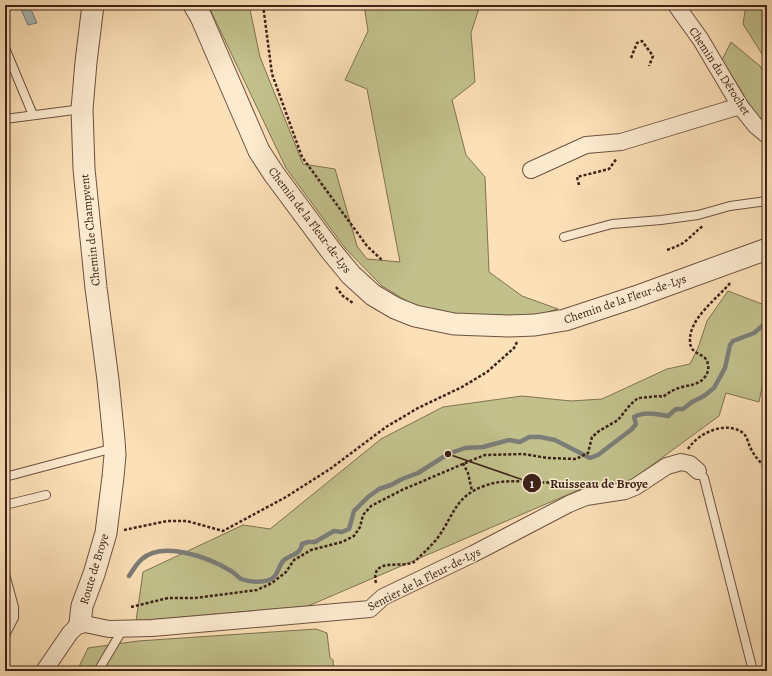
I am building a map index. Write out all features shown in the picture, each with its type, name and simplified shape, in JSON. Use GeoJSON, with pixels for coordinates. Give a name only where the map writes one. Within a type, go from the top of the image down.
{"type":"FeatureCollection","features":[{"type":"Feature","properties":{"kind":"street","name":"Chemin de Champvent"},"geometry":{"type":"LineString","coordinates":[[93,5],[82,109],[84,169],[115,452]]}},
{"type":"Feature","properties":{"kind":"street","name":"Chemin de la Fleur-de-Lys"},"geometry":{"type":"LineString","coordinates":[[194,5],[259,151],[274,174],[351,275],[373,295],[395,308],[415,316],[454,324],[509,326],[535,325],[579,316],[767,249]]}},
{"type":"Feature","properties":{"kind":"street","name":"Chemin du Dérochet"},"geometry":{"type":"LineString","coordinates":[[676,5],[701,40],[740,106],[755,125],[767,135]]}},
{"type":"Feature","properties":{"kind":"street"},"geometry":{"type":"LineString","coordinates":[[531,170],[586,145],[621,142],[740,106]]}},
{"type":"Feature","properties":{"kind":"street","name":"Route de Broye"},"geometry":{"type":"LineString","coordinates":[[80,623],[82,606],[94,574],[106,533],[115,452]]}},
{"type":"Feature","properties":{"kind":"street"},"geometry":{"type":"LineString","coordinates":[[681,462],[690,464],[698,471]]}},
{"type":"Feature","properties":{"kind":"street","name":"Sentier de la Fleur-de-Lys"},"geometry":{"type":"LineString","coordinates":[[80,623],[109,629],[152,628],[370,609],[381,599],[566,506],[586,497],[625,491],[635,487],[667,466],[681,462]]}},
{"type":"Feature","properties":{"kind":"street"},"geometry":{"type":"LineString","coordinates":[[45,671],[70,632],[80,623]]}},
{"type":"Feature","properties":{"kind":"lane"},"geometry":{"type":"LineString","coordinates":[[5,48],[33,115]]}},
{"type":"Feature","properties":{"kind":"lane"},"geometry":{"type":"LineString","coordinates":[[5,118],[82,109]]}},
{"type":"Feature","properties":{"kind":"lane"},"geometry":{"type":"LineString","coordinates":[[564,237],[612,224],[690,216],[730,206],[767,201]]}},
{"type":"Feature","properties":{"kind":"lane"},"geometry":{"type":"LineString","coordinates":[[5,477],[115,452]]}},
{"type":"Feature","properties":{"kind":"lane"},"geometry":{"type":"LineString","coordinates":[[698,471],[704,478],[752,671]]}},
{"type":"Feature","properties":{"kind":"lane"},"geometry":{"type":"LineString","coordinates":[[5,505],[46,495]]}},
{"type":"Feature","properties":{"kind":"lane"},"geometry":{"type":"LineString","coordinates":[[5,574],[14,607],[14,618],[5,635]]}},
{"type":"Feature","properties":{"kind":"lane"},"geometry":{"type":"LineString","coordinates":[[98,671],[124,629]]}},
{"type":"Feature","properties":{"kind":"path"},"geometry":{"type":"LineString","coordinates":[[263,5],[272,74],[302,157],[367,246],[383,260]]}},
{"type":"Feature","properties":{"kind":"path"},"geometry":{"type":"LineString","coordinates":[[631,58],[637,43],[642,41],[653,56],[649,66]]}},
{"type":"Feature","properties":{"kind":"path"},"geometry":{"type":"LineString","coordinates":[[579,184],[577,176],[609,169],[619,155],[621,142]]}},
{"type":"Feature","properties":{"kind":"path"},"geometry":{"type":"LineString","coordinates":[[667,250],[688,240],[696,230],[708,224]]}},
{"type":"Feature","properties":{"kind":"path"},"geometry":{"type":"LineString","coordinates":[[131,607],[168,598],[195,598],[257,590],[272,584],[286,572],[294,560],[311,550],[342,542],[354,536],[360,527],[363,515],[371,506],[402,490],[485,455],[523,454],[548,458],[576,459],[588,452],[592,437],[618,420],[630,405],[638,398],[663,397],[682,387],[698,384],[706,377],[708,370],[706,360],[704,357],[697,354],[690,346],[692,328],[698,318],[733,280]]}},
{"type":"Feature","properties":{"kind":"path"},"geometry":{"type":"LineString","coordinates":[[334,285],[343,296],[355,304]]}},
{"type":"Feature","properties":{"kind":"path"},"geometry":{"type":"LineString","coordinates":[[106,533],[130,530],[167,520],[187,521],[223,532],[286,497],[330,469],[399,419],[418,408],[462,387],[487,372],[514,348],[518,341],[511,341]]}},
{"type":"Feature","properties":{"kind":"path"},"geometry":{"type":"LineString","coordinates":[[681,462],[689,447],[707,432],[719,428],[732,429],[742,432],[752,450],[767,469]]}},
{"type":"Feature","properties":{"kind":"path"},"geometry":{"type":"LineString","coordinates":[[463,463],[468,473],[472,492]]}},
{"type":"Feature","properties":{"kind":"path"},"geometry":{"type":"LineString","coordinates":[[381,599],[375,574],[379,569],[389,564],[410,564],[414,562],[439,536],[457,505],[472,492],[486,485],[516,480],[538,483],[566,482],[566,506]]}},
{"type":"Feature","properties":{"kind":"shaded area"},"geometry":{"type":"Polygon","coordinates":[[[19,5],[29,5],[37,23],[28,25],[19,5]]]}},
{"type":"Feature","properties":{"kind":"shaded area"},"geometry":{"type":"Polygon","coordinates":[[[208,5],[249,5],[260,57],[303,164],[335,169],[357,246],[367,259],[400,262],[367,89],[345,80],[368,31],[364,5],[480,5],[471,33],[475,82],[452,100],[466,155],[485,177],[489,272],[522,296],[558,309],[513,322],[420,309],[382,286],[345,248],[286,168],[208,5]]]}},
{"type":"Feature","properties":{"kind":"shaded area"},"geometry":{"type":"Polygon","coordinates":[[[746,5],[767,5],[767,62],[743,24],[746,5]]]}},
{"type":"Feature","properties":{"kind":"shaded area"},"geometry":{"type":"Polygon","coordinates":[[[731,42],[760,66],[767,79],[767,124],[754,112],[722,60],[731,42]]]}},
{"type":"Feature","properties":{"kind":"shaded area"},"geometry":{"type":"Polygon","coordinates":[[[728,291],[767,306],[767,362],[759,402],[726,393],[719,416],[626,484],[581,489],[308,606],[136,621],[143,572],[243,525],[270,529],[381,439],[443,407],[522,396],[571,401],[602,399],[667,369],[690,364],[698,348],[707,321],[728,291]]]}},
{"type":"Feature","properties":{"kind":"shaded area"},"geometry":{"type":"Polygon","coordinates":[[[316,629],[327,633],[330,658],[333,660],[334,671],[77,671],[88,648],[138,641],[316,629]]]}},
{"type":"Feature","properties":{"kind":"waterway"},"geometry":{"type":"LineString","coordinates":[[764,5],[767,13]]}},
{"type":"Feature","properties":{"kind":"waterway"},"geometry":{"type":"LineString","coordinates":[[129,576],[142,559],[151,554],[162,551],[174,551],[199,556],[222,566],[244,580],[253,582],[267,581],[274,577],[283,561],[299,551],[302,544],[315,542],[334,531],[342,532],[349,529],[354,511],[368,497],[379,489],[418,473],[448,454],[465,448],[483,447],[509,440],[520,442],[529,437],[540,437],[555,440],[590,458],[598,455],[632,429],[636,424],[634,417],[642,414],[668,416],[676,409],[683,409],[692,402],[704,396],[714,388],[725,368],[730,345],[733,341],[754,333],[767,322]]}},
{"type":"Feature","properties":{"kind":"place","name":"Ruisseau de Broye"},"geometry":{"type":"Point","coordinates":[448,454]}}]}
